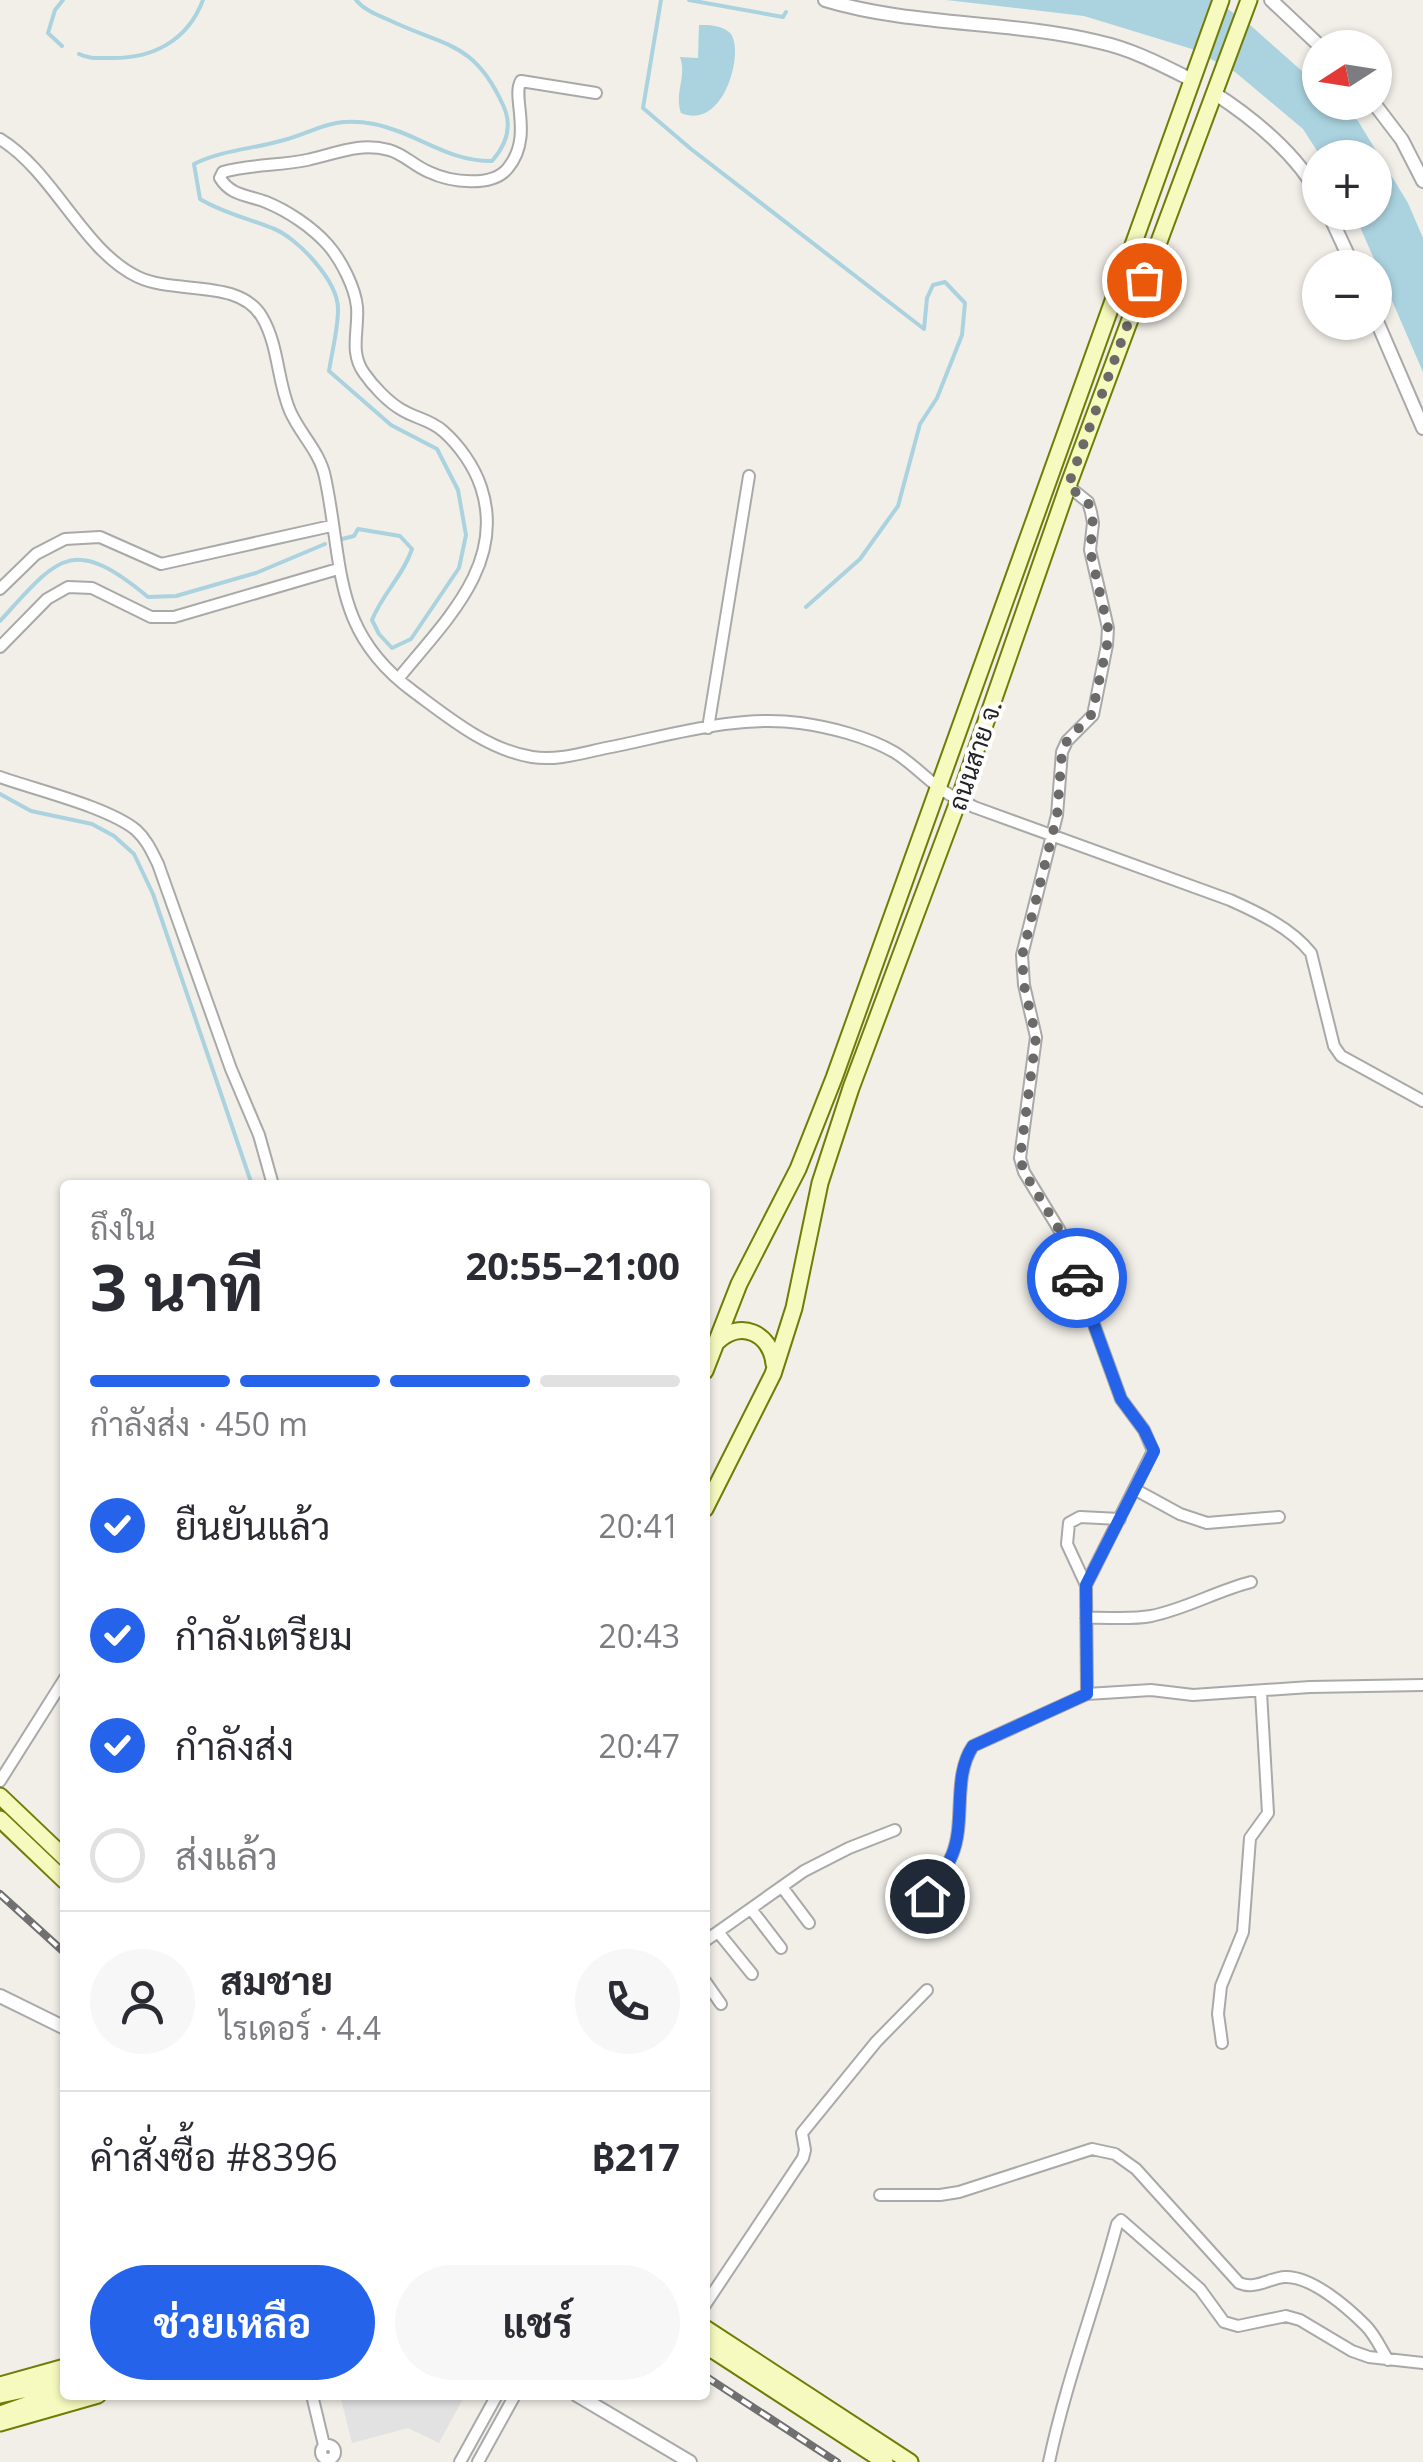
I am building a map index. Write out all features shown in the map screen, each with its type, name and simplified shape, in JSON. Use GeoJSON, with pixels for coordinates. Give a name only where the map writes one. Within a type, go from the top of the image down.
{"type":"FeatureCollection","features":[{"type":"Feature","properties":{"kind":"main road","name":"ถนนสาย จ."},"geometry":{"type":"LineString","coordinates":[[710,1355],[738,1284],[798,1168],[940,789],[1221,0]]}},
{"type":"Feature","properties":{"kind":"main road","name":"ถนนสาย จ."},"geometry":{"type":"LineString","coordinates":[[710,1499],[772,1374],[794,1308],[820,1183],[852,1088],[959,799],[1068,486],[1249,0]]}},
{"type":"Feature","properties":{"kind":"main road"},"geometry":{"type":"LineString","coordinates":[[712,1349],[731,1331],[752,1332],[769,1344],[775,1363],[772,1374]]}},
{"type":"Feature","properties":{"kind":"main road"},"geometry":{"type":"LineString","coordinates":[[0,1796],[60,1853]]}},
{"type":"Feature","properties":{"kind":"main road"},"geometry":{"type":"LineString","coordinates":[[0,1819],[60,1875]]}},
{"type":"Feature","properties":{"kind":"main road"},"geometry":{"type":"LineString","coordinates":[[710,2332],[885,2462]]}},
{"type":"Feature","properties":{"kind":"main road"},"geometry":{"type":"LineString","coordinates":[[710,2348],[910,2462]]}},
{"type":"Feature","properties":{"kind":"main road"},"geometry":{"type":"LineString","coordinates":[[0,2385],[60,2367]]}},
{"type":"Feature","properties":{"kind":"main road"},"geometry":{"type":"LineString","coordinates":[[0,2395],[60,2382]]}},
{"type":"Feature","properties":{"kind":"main road"},"geometry":{"type":"LineString","coordinates":[[0,2414],[60,2393]]}},
{"type":"Feature","properties":{"kind":"main road"},"geometry":{"type":"LineString","coordinates":[[0,2423],[80,2400]]}},
{"type":"Feature","properties":{"kind":"street"},"geometry":{"type":"LineString","coordinates":[[825,0],[918,21],[1062,34],[1103,42],[1194,74]]}},
{"type":"Feature","properties":{"kind":"street"},"geometry":{"type":"LineString","coordinates":[[1271,0],[1303,30]]}},
{"type":"Feature","properties":{"kind":"street"},"geometry":{"type":"LineString","coordinates":[[398,679],[475,577],[484,555],[489,537],[485,499],[477,476],[447,434],[435,424],[400,410],[364,374],[355,353],[357,307],[352,286],[329,246],[295,217],[264,201],[239,196],[220,178],[223,172],[238,168],[307,160],[365,146],[399,153],[428,172],[455,181],[482,180],[506,172],[517,154],[522,131],[517,89],[521,81],[596,93]]}},
{"type":"Feature","properties":{"kind":"street"},"geometry":{"type":"LineString","coordinates":[[1216,87],[1288,155],[1302,173]]}},
{"type":"Feature","properties":{"kind":"street"},"geometry":{"type":"LineString","coordinates":[[1387,120],[1423,181]]}},
{"type":"Feature","properties":{"kind":"street"},"geometry":{"type":"LineString","coordinates":[[0,139],[40,174],[96,243],[134,275],[164,287],[226,292],[246,299],[260,313],[270,333],[290,410],[321,463],[338,568],[362,640],[398,679],[478,737],[535,758],[765,721],[802,723],[893,752],[940,789],[989,814],[1230,900],[1271,920],[1304,944],[1311,954],[1334,1046],[1341,1056],[1423,1100]]}},
{"type":"Feature","properties":{"kind":"street"},"geometry":{"type":"LineString","coordinates":[[1385,340],[1423,428]]}},
{"type":"Feature","properties":{"kind":"street"},"geometry":{"type":"LineString","coordinates":[[708,728],[749,476]]}},
{"type":"Feature","properties":{"kind":"street"},"geometry":{"type":"LineString","coordinates":[[1068,486],[1088,502],[1091,512],[1090,550],[1108,628],[1107,645],[1092,714],[1062,752],[1052,835],[1022,956],[1036,1037],[1020,1158],[1024,1172],[1060,1231],[1121,1399],[1153,1445],[1150,1462],[1086,1585]]}},
{"type":"Feature","properties":{"kind":"street"},"geometry":{"type":"LineString","coordinates":[[0,589],[36,554],[65,540],[100,537],[161,564],[331,526]]}},
{"type":"Feature","properties":{"kind":"street"},"geometry":{"type":"LineString","coordinates":[[0,647],[47,599],[68,587],[92,588],[150,617],[174,617],[338,568]]}},
{"type":"Feature","properties":{"kind":"street"},"geometry":{"type":"LineString","coordinates":[[0,777],[110,816],[134,829],[147,842],[259,1135],[272,1180]]}},
{"type":"Feature","properties":{"kind":"street"},"geometry":{"type":"LineString","coordinates":[[1136,1490],[1180,1514],[1207,1523],[1279,1517]]}},
{"type":"Feature","properties":{"kind":"street"},"geometry":{"type":"LineString","coordinates":[[1087,1694],[1086,1585],[1067,1544],[1070,1523],[1080,1516],[1120,1519]]}},
{"type":"Feature","properties":{"kind":"street"},"geometry":{"type":"LineString","coordinates":[[1086,1618],[1147,1617],[1182,1608],[1214,1591],[1252,1582]]}},
{"type":"Feature","properties":{"kind":"street"},"geometry":{"type":"LineString","coordinates":[[927,1896],[937,1875],[952,1858],[962,1788],[973,1746],[1087,1694],[1151,1690],[1193,1695],[1423,1685]]}},
{"type":"Feature","properties":{"kind":"street"},"geometry":{"type":"LineString","coordinates":[[0,1781],[60,1686]]}},
{"type":"Feature","properties":{"kind":"street"},"geometry":{"type":"LineString","coordinates":[[1222,2043],[1218,2014],[1221,1986],[1243,1932],[1250,1838],[1268,1813],[1261,1692]]}},
{"type":"Feature","properties":{"kind":"street"},"geometry":{"type":"LineString","coordinates":[[710,1938],[804,1871],[894,1830]]}},
{"type":"Feature","properties":{"kind":"street"},"geometry":{"type":"LineString","coordinates":[[782,1887],[808,1923]]}},
{"type":"Feature","properties":{"kind":"street"},"geometry":{"type":"LineString","coordinates":[[751,1910],[781,1948]]}},
{"type":"Feature","properties":{"kind":"street"},"geometry":{"type":"LineString","coordinates":[[718,1932],[752,1974]]}},
{"type":"Feature","properties":{"kind":"street"},"geometry":{"type":"LineString","coordinates":[[710,1988],[721,2004]]}},
{"type":"Feature","properties":{"kind":"street"},"geometry":{"type":"LineString","coordinates":[[710,2298],[803,2158],[802,2134],[876,2042],[927,1990]]}},
{"type":"Feature","properties":{"kind":"street"},"geometry":{"type":"LineString","coordinates":[[0,1996],[60,2026]]}},
{"type":"Feature","properties":{"kind":"street"},"geometry":{"type":"LineString","coordinates":[[880,2194],[959,2192],[1092,2148],[1104,2150],[1136,2169],[1239,2284],[1295,2277],[1310,2284],[1368,2328],[1388,2360]]}},
{"type":"Feature","properties":{"kind":"street"},"geometry":{"type":"LineString","coordinates":[[1049,2462],[1065,2394],[1117,2224],[1122,2220],[1200,2289],[1224,2322],[1238,2326],[1286,2316],[1300,2320],[1352,2351],[1423,2363]]}},
{"type":"Feature","properties":{"kind":"street"},"geometry":{"type":"LineString","coordinates":[[313,2400],[324,2445],[335,2451],[332,2458],[322,2460]]}},
{"type":"Feature","properties":{"kind":"street"},"geometry":{"type":"LineString","coordinates":[[460,2462],[494,2400]]}},
{"type":"Feature","properties":{"kind":"street"},"geometry":{"type":"LineString","coordinates":[[478,2462],[513,2400]]}},
{"type":"Feature","properties":{"kind":"street"},"geometry":{"type":"LineString","coordinates":[[585,2400],[690,2462]]}},
{"type":"Feature","properties":{"kind":"shaded area"},"geometry":{"type":"Polygon","coordinates":[[[341,2400],[462,2400],[439,2443],[408,2428],[352,2443],[341,2400]]]}},
{"type":"Feature","properties":{"kind":"water"},"geometry":{"type":"Polygon","coordinates":[[[946,0],[1215,0],[1302,71],[1302,120],[1357,120],[1370,140],[1310,140],[1303,129],[1235,72],[1192,49],[1084,16],[946,0]]]}},
{"type":"Feature","properties":{"kind":"water"},"geometry":{"type":"Polygon","coordinates":[[[699,25],[729,32],[735,53],[720,99],[697,116],[681,113],[679,99],[680,57],[698,58],[699,25]]]}},
{"type":"Feature","properties":{"kind":"water"},"geometry":{"type":"Polygon","coordinates":[[[1392,177],[1423,238],[1423,372],[1392,301],[1392,250],[1370,250],[1361,230],[1392,230],[1392,177]]]}},
{"type":"Feature","properties":{"kind":"waterway"},"geometry":{"type":"LineString","coordinates":[[62,46],[48,33],[55,10],[63,0]]}},
{"type":"Feature","properties":{"kind":"waterway"},"geometry":{"type":"LineString","coordinates":[[79,54],[125,58],[153,51],[187,27],[203,0]]}},
{"type":"Feature","properties":{"kind":"waterway"},"geometry":{"type":"LineString","coordinates":[[342,539],[354,536],[358,529],[400,536],[412,549],[372,620],[392,648],[411,639],[459,568],[466,535],[458,490],[437,449],[391,425],[329,371],[338,309],[324,273],[282,233],[200,199],[194,164],[348,122],[390,128],[446,152],[492,161],[505,141],[508,120],[481,69],[456,49],[375,14],[356,0]]}},
{"type":"Feature","properties":{"kind":"waterway"},"geometry":{"type":"LineString","coordinates":[[661,0],[643,108],[924,329],[927,298],[933,285],[945,282],[965,303],[962,335],[937,398],[920,424],[898,506],[860,559],[806,607]]}},
{"type":"Feature","properties":{"kind":"waterway"},"geometry":{"type":"LineString","coordinates":[[689,0],[783,17],[786,12]]}},
{"type":"Feature","properties":{"kind":"waterway"},"geometry":{"type":"LineString","coordinates":[[0,621],[37,581],[67,561],[101,565],[148,597],[176,596],[256,573],[325,544]]}},
{"type":"Feature","properties":{"kind":"waterway"},"geometry":{"type":"LineString","coordinates":[[0,794],[31,811],[92,824],[114,836],[134,854],[153,894],[250,1180]]}},
{"type":"Feature","properties":{"kind":"railway"},"geometry":{"type":"LineString","coordinates":[[0,1894],[60,1948]]}},
{"type":"Feature","properties":{"kind":"railway"},"geometry":{"type":"LineString","coordinates":[[710,2379],[837,2462]]}},
{"type":"Feature","properties":{"kind":"way so far"},"geometry":{"type":"LineString","coordinates":[[1077,1278],[1060,1231],[1024,1172],[1020,1158],[1036,1037],[1022,956],[1057,816],[1062,752],[1092,714],[1107,645],[1108,628],[1091,560],[1091,512],[1088,502],[1068,486],[1144,280]]}},
{"type":"Feature","properties":{"kind":"route"},"geometry":{"type":"LineString","coordinates":[[927,1896],[937,1875],[952,1858],[962,1788],[973,1746],[1087,1694],[1086,1585],[1154,1451],[1121,1399],[1077,1278]]}}]}
